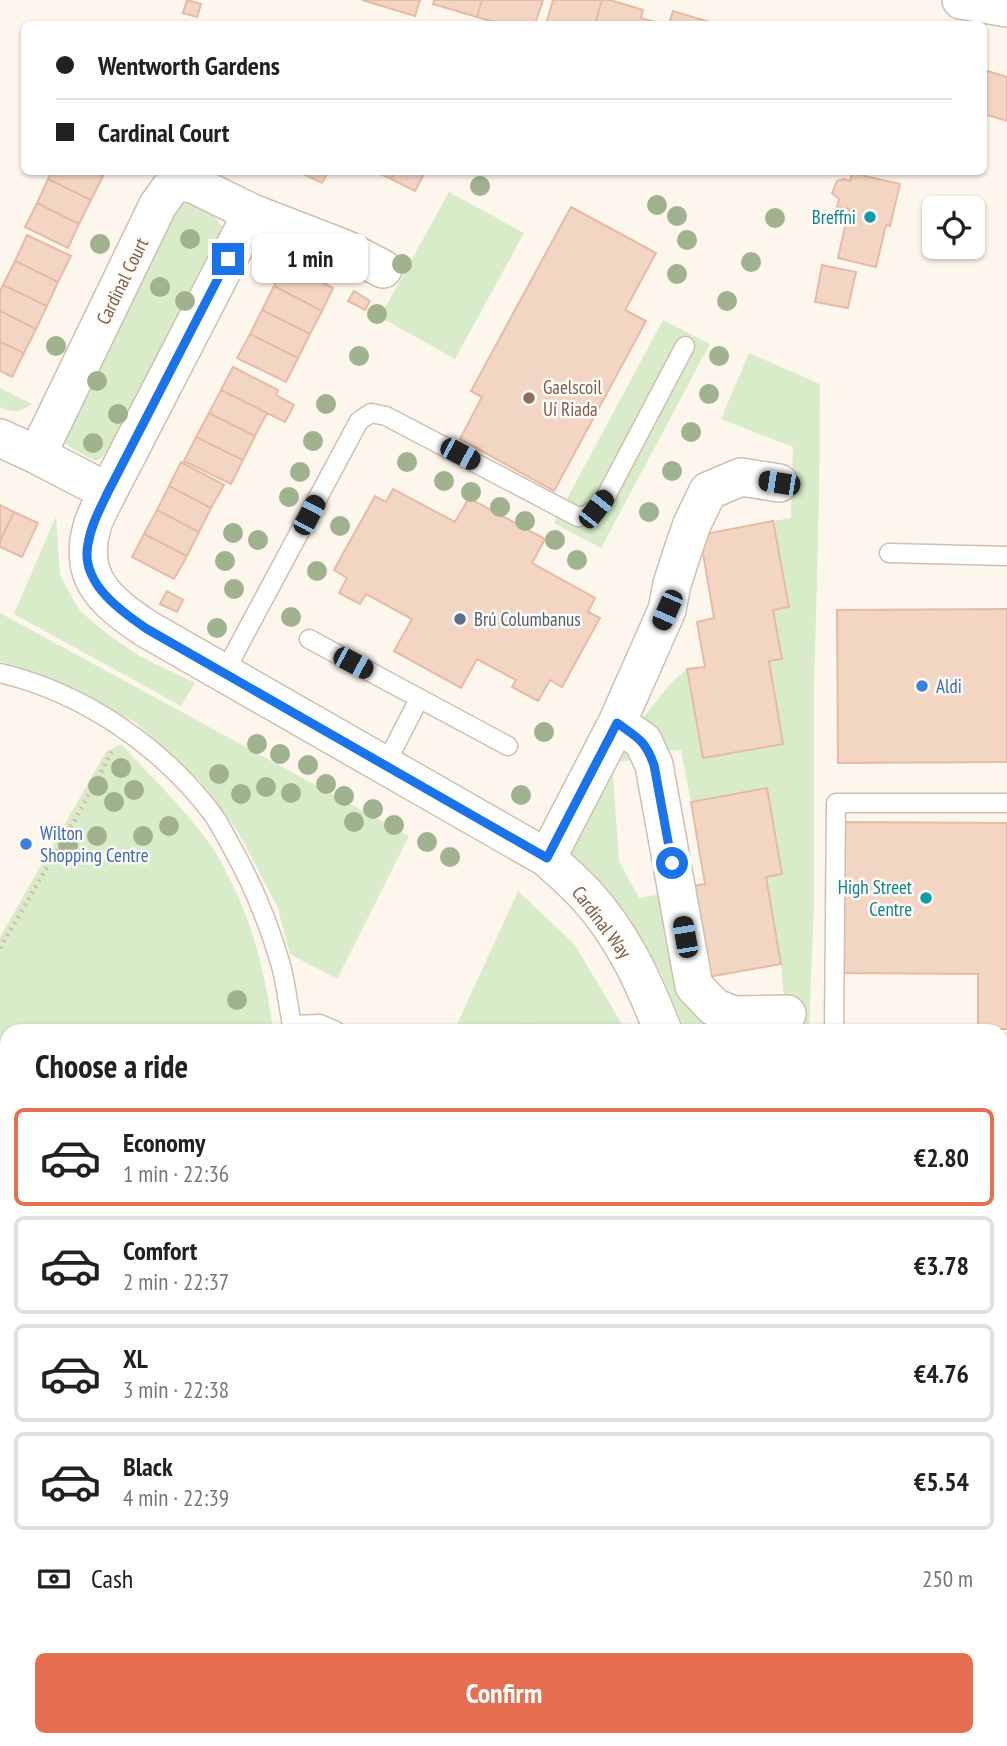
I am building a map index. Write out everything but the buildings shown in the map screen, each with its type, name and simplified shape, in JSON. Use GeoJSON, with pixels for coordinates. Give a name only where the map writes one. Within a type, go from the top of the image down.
{"type":"FeatureCollection","features":[{"type":"Feature","properties":{"kind":"street"},"geometry":{"type":"LineString","coordinates":[[961,0],[1007,8]]}},
{"type":"Feature","properties":{"kind":"street","name":"Cardinal Court"},"geometry":{"type":"LineString","coordinates":[[37,455],[154,215],[171,187],[182,182],[195,185],[252,213],[345,249],[383,268]]}},
{"type":"Feature","properties":{"kind":"street"},"geometry":{"type":"LineString","coordinates":[[0,439],[108,492],[252,213]]}},
{"type":"Feature","properties":{"kind":"street"},"geometry":{"type":"LineString","coordinates":[[547,858],[617,723],[667,610],[683,550],[708,491],[741,477],[779,483]]}},
{"type":"Feature","properties":{"kind":"street","name":"Cardinal Way"},"geometry":{"type":"LineString","coordinates":[[108,492],[92,526],[87,547],[90,573],[100,590],[147,629],[547,858],[587,895],[626,948],[660,1024]]}},
{"type":"Feature","properties":{"kind":"street"},"geometry":{"type":"LineString","coordinates":[[617,723],[643,741],[654,765],[694,986],[714,1007],[733,1015],[787,1014]]}},
{"type":"Feature","properties":{"kind":"lane"},"geometry":{"type":"LineString","coordinates":[[224,673],[359,421],[371,413],[386,416],[578,517],[587,516],[604,498],[685,345]]}},
{"type":"Feature","properties":{"kind":"lane"},"geometry":{"type":"LineString","coordinates":[[889,553],[1007,556]]}},
{"type":"Feature","properties":{"kind":"lane"},"geometry":{"type":"LineString","coordinates":[[309,639],[508,746]]}},
{"type":"Feature","properties":{"kind":"lane"},"geometry":{"type":"LineString","coordinates":[[0,673],[47,688],[124,729],[179,776],[215,817],[260,906],[281,964],[289,1024]]}},
{"type":"Feature","properties":{"kind":"lane"},"geometry":{"type":"LineString","coordinates":[[385,765],[419,699]]}},
{"type":"Feature","properties":{"kind":"lane"},"geometry":{"type":"LineString","coordinates":[[834,1024],[836,803],[1007,803]]}},
{"type":"Feature","properties":{"kind":"path"},"geometry":{"type":"LineString","coordinates":[[0,948],[124,729]]}},
{"type":"Feature","properties":{"kind":"green space"},"geometry":{"type":"Polygon","coordinates":[[[449,192],[524,233],[455,359],[380,317],[449,192]]]}},
{"type":"Feature","properties":{"kind":"green space"},"geometry":{"type":"Polygon","coordinates":[[[191,204],[211,214],[225,231],[119,436],[107,453],[97,461],[61,440],[168,215],[179,205],[191,204]]]}},
{"type":"Feature","properties":{"kind":"green space"},"geometry":{"type":"Polygon","coordinates":[[[663,320],[710,344],[601,548],[554,523],[663,320]]]}},
{"type":"Feature","properties":{"kind":"green space"},"geometry":{"type":"Polygon","coordinates":[[[749,353],[820,384],[814,692],[814,902],[809,1024],[786,1024],[781,964],[766,877],[782,873],[767,788],[691,802],[681,750],[663,751],[642,719],[670,684],[687,669],[703,758],[783,743],[769,661],[782,659],[773,610],[789,607],[773,521],[791,518],[793,447],[721,419],[749,353]]]}},
{"type":"Feature","properties":{"kind":"green space"},"geometry":{"type":"Polygon","coordinates":[[[0,388],[32,404],[16,411],[0,407],[0,388]]]}},
{"type":"Feature","properties":{"kind":"green space"},"geometry":{"type":"Polygon","coordinates":[[[56,516],[60,575],[80,611],[141,657],[195,683],[181,706],[14,614],[56,516]]]}},
{"type":"Feature","properties":{"kind":"green space"},"geometry":{"type":"Polygon","coordinates":[[[0,613],[409,836],[337,979],[290,954],[277,906],[238,832],[200,781],[135,722],[60,685],[0,661],[0,613]]]}},
{"type":"Feature","properties":{"kind":"green space"},"geometry":{"type":"Polygon","coordinates":[[[121,744],[210,844],[244,909],[251,929],[262,968],[272,1024],[0,1024],[0,937],[106,752],[121,744]]]}},
{"type":"Feature","properties":{"kind":"green space"},"geometry":{"type":"Polygon","coordinates":[[[615,744],[638,760],[612,762],[619,861],[639,898],[660,894],[708,1024],[682,1024],[662,975],[639,936],[601,888],[566,858],[615,744]]]}},
{"type":"Feature","properties":{"kind":"green space"},"geometry":{"type":"Polygon","coordinates":[[[518,891],[575,945],[622,1024],[457,1024],[518,891]]]}},
{"type":"Feature","properties":{"kind":"place","name":"Breffni"},"geometry":{"type":"Point","coordinates":[870,217]}},
{"type":"Feature","properties":{"kind":"place","name":"Gaelscoil Uí Riada"},"geometry":{"type":"Point","coordinates":[529,398]}},
{"type":"Feature","properties":{"kind":"place","name":"Brú Columbanus"},"geometry":{"type":"Point","coordinates":[460,619]}},
{"type":"Feature","properties":{"kind":"place","name":"Aldi"},"geometry":{"type":"Point","coordinates":[922,686]}},
{"type":"Feature","properties":{"kind":"place","name":"Wilton Shopping Centre"},"geometry":{"type":"Point","coordinates":[26,844]}},
{"type":"Feature","properties":{"kind":"place","name":"High Street Centre"},"geometry":{"type":"Point","coordinates":[926,898]}},
{"type":"Feature","properties":{"kind":"route"},"geometry":{"type":"LineString","coordinates":[[228,259],[92,526],[87,547],[90,573],[100,590],[147,629],[547,858],[617,723],[643,741],[650,752],[672,863]]}}]}
